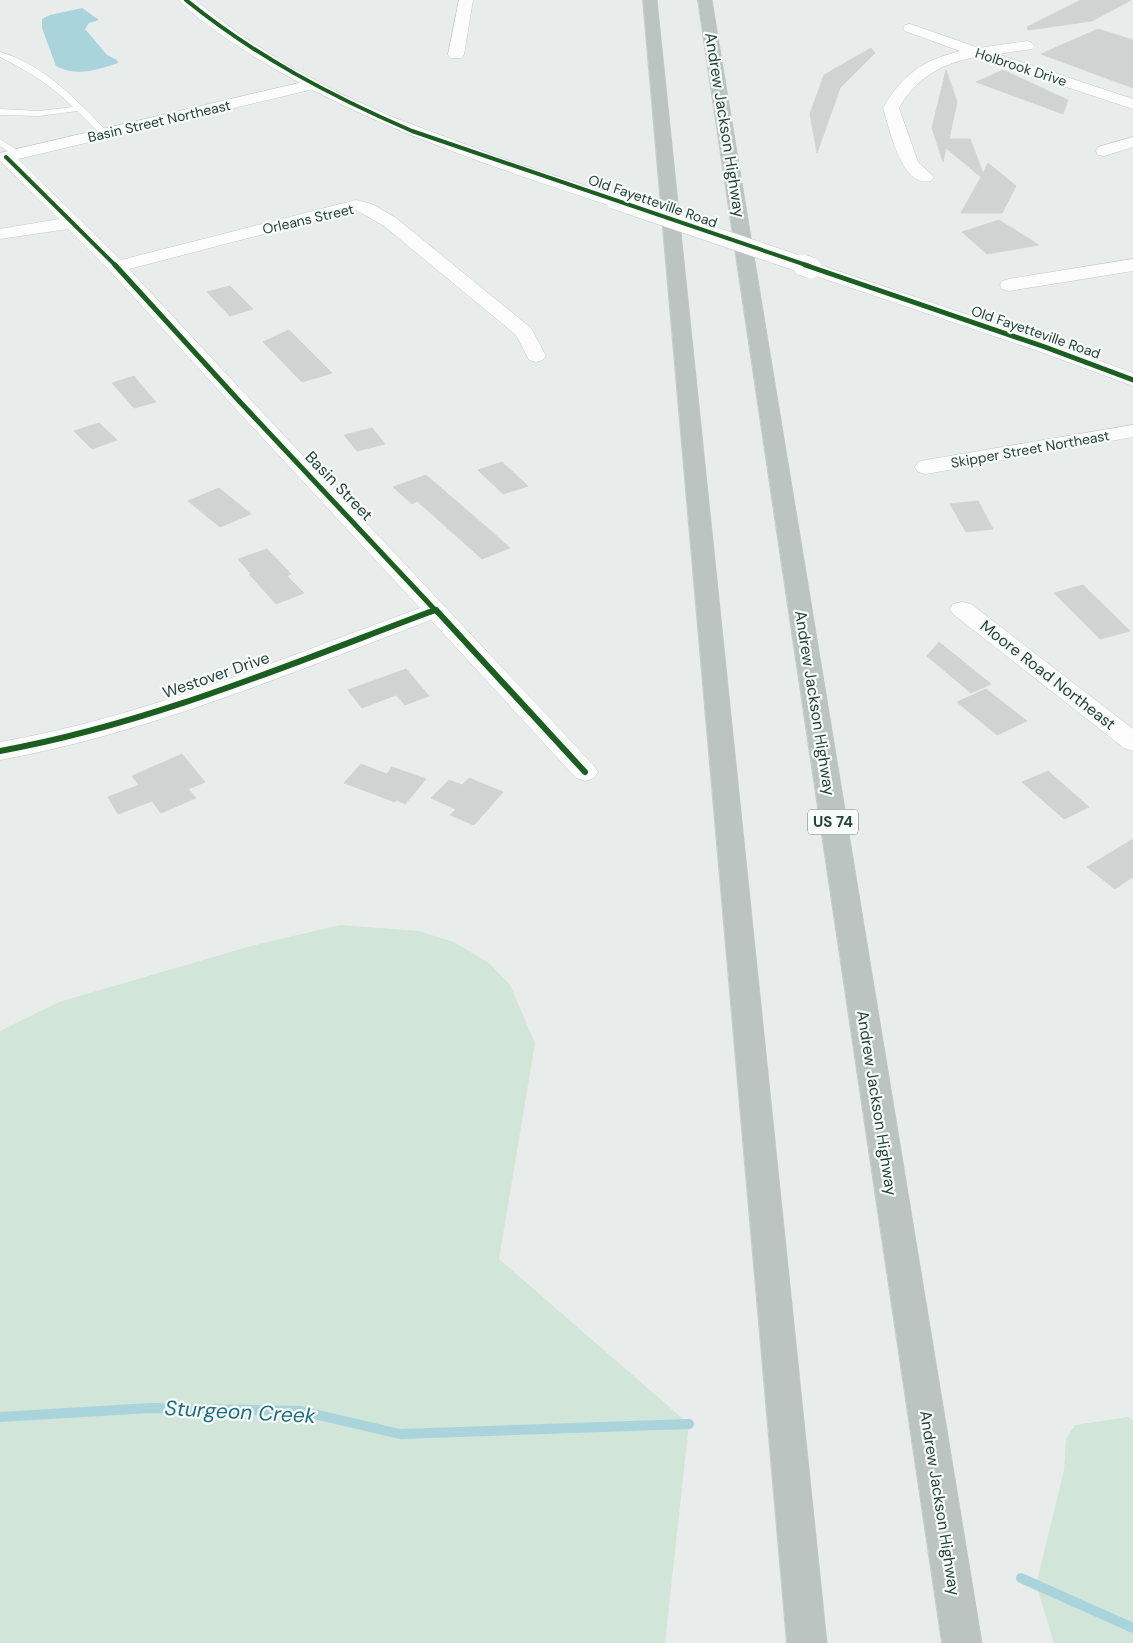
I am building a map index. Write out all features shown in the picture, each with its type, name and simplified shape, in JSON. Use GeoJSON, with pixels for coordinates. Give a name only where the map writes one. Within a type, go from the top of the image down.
{"type":"FeatureCollection","features":[{"type":"Feature","properties":{"kind":"highway"},"geometry":{"type":"LineString","coordinates":[[650,0],[807,1643]]}},
{"type":"Feature","properties":{"kind":"highway","name":"Andrew Jackson Highway"},"geometry":{"type":"LineString","coordinates":[[705,0],[962,1643]]}},
{"type":"Feature","properties":{"kind":"street","name":"Old Fayetteville Road"},"geometry":{"type":"LineString","coordinates":[[186,0],[237,40],[312,85],[365,112],[412,131],[1045,347],[1133,380]]}},
{"type":"Feature","properties":{"kind":"street"},"geometry":{"type":"LineString","coordinates":[[456,55],[466,0]]}},
{"type":"Feature","properties":{"kind":"street","name":"Holbrook Drive"},"geometry":{"type":"LineString","coordinates":[[910,28],[975,52],[1133,104]]}},
{"type":"Feature","properties":{"kind":"street"},"geometry":{"type":"LineString","coordinates":[[925,178],[910,164],[891,108],[897,93],[909,79],[954,56],[1027,46]]}},
{"type":"Feature","properties":{"kind":"street","name":"Basin Street Northeast"},"geometry":{"type":"LineString","coordinates":[[6,155],[105,134],[312,85]]}},
{"type":"Feature","properties":{"kind":"street"},"geometry":{"type":"LineString","coordinates":[[1104,152],[1133,142]]}},
{"type":"Feature","properties":{"kind":"street","name":"Basin Street"},"geometry":{"type":"LineString","coordinates":[[6,155],[71,223],[117,267],[585,772]]}},
{"type":"Feature","properties":{"kind":"street","name":"Orleans Street"},"geometry":{"type":"LineString","coordinates":[[117,267],[356,205],[366,208],[390,222],[524,332],[536,356]]}},
{"type":"Feature","properties":{"kind":"street"},"geometry":{"type":"LineString","coordinates":[[0,234],[71,223]]}},
{"type":"Feature","properties":{"kind":"street"},"geometry":{"type":"LineString","coordinates":[[1009,285],[1133,264]]}},
{"type":"Feature","properties":{"kind":"street","name":"Skipper Street Northeast"},"geometry":{"type":"LineString","coordinates":[[926,467],[1133,431]]}},
{"type":"Feature","properties":{"kind":"street","name":"Moore Road Northeast"},"geometry":{"type":"LineString","coordinates":[[962,609],[1133,742]]}},
{"type":"Feature","properties":{"kind":"street","name":"Westover Drive"},"geometry":{"type":"LineString","coordinates":[[0,751],[30,746],[104,727],[237,684],[436,610]]}},
{"type":"Feature","properties":{"kind":"lane"},"geometry":{"type":"LineString","coordinates":[[0,54],[35,71],[59,88],[105,134]]}},
{"type":"Feature","properties":{"kind":"lane"},"geometry":{"type":"LineString","coordinates":[[0,112],[15,114],[64,112],[78,108]]}},
{"type":"Feature","properties":{"kind":"green space"},"geometry":{"type":"Polygon","coordinates":[[[340,925],[418,931],[454,942],[490,964],[510,985],[535,1043],[499,1259],[689,1424],[665,1643],[0,1643],[0,1031],[59,1002],[251,946],[340,925]]]}},
{"type":"Feature","properties":{"kind":"green space"},"geometry":{"type":"Polygon","coordinates":[[[1128,1417],[1133,1420],[1133,1643],[1054,1643],[1036,1585],[1064,1470],[1066,1439],[1075,1425],[1128,1417]]]}},
{"type":"Feature","properties":{"kind":"water"},"geometry":{"type":"Polygon","coordinates":[[[82,8],[99,20],[89,23],[85,29],[107,55],[117,60],[118,63],[79,72],[56,66],[42,28],[42,19],[50,15],[82,8]]]}},
{"type":"Feature","properties":{"kind":"building"},"geometry":{"type":"Polygon","coordinates":[[[1081,0],[1131,0],[1092,21],[1028,30],[1027,27],[1081,0]]]}},
{"type":"Feature","properties":{"kind":"building"},"geometry":{"type":"Polygon","coordinates":[[[1098,29],[1133,40],[1133,88],[1041,54],[1098,29]]]}},
{"type":"Feature","properties":{"kind":"building"},"geometry":{"type":"Polygon","coordinates":[[[871,48],[875,53],[840,88],[817,153],[810,114],[824,75],[871,48]]]}},
{"type":"Feature","properties":{"kind":"building"},"geometry":{"type":"Polygon","coordinates":[[[946,70],[957,102],[949,139],[970,139],[983,173],[988,163],[1016,186],[1002,213],[961,213],[981,177],[946,148],[943,162],[932,128],[946,70]]]}},
{"type":"Feature","properties":{"kind":"building"},"geometry":{"type":"Polygon","coordinates":[[[1003,70],[1068,100],[1063,114],[976,82],[1003,70]]]}},
{"type":"Feature","properties":{"kind":"building"},"geometry":{"type":"Polygon","coordinates":[[[999,220],[1039,245],[987,254],[962,232],[999,220]]]}},
{"type":"Feature","properties":{"kind":"building"},"geometry":{"type":"Polygon","coordinates":[[[230,286],[253,309],[230,316],[207,292],[230,286]]]}},
{"type":"Feature","properties":{"kind":"building"},"geometry":{"type":"Polygon","coordinates":[[[289,330],[332,373],[302,382],[263,342],[289,330]]]}},
{"type":"Feature","properties":{"kind":"building"},"geometry":{"type":"Polygon","coordinates":[[[134,376],[156,402],[134,408],[112,383],[134,376]]]}},
{"type":"Feature","properties":{"kind":"building"},"geometry":{"type":"Polygon","coordinates":[[[99,423],[117,440],[92,449],[74,431],[99,423]]]}},
{"type":"Feature","properties":{"kind":"building"},"geometry":{"type":"Polygon","coordinates":[[[372,428],[385,444],[357,451],[344,435],[372,428]]]}},
{"type":"Feature","properties":{"kind":"building"},"geometry":{"type":"Polygon","coordinates":[[[502,462],[528,486],[503,494],[478,470],[502,462]]]}},
{"type":"Feature","properties":{"kind":"building"},"geometry":{"type":"Polygon","coordinates":[[[426,475],[510,548],[482,559],[417,501],[412,504],[393,487],[426,475]]]}},
{"type":"Feature","properties":{"kind":"building"},"geometry":{"type":"Polygon","coordinates":[[[219,488],[251,514],[220,527],[188,501],[219,488]]]}},
{"type":"Feature","properties":{"kind":"building"},"geometry":{"type":"Polygon","coordinates":[[[978,501],[993,529],[966,532],[950,504],[978,501]]]}},
{"type":"Feature","properties":{"kind":"building"},"geometry":{"type":"Polygon","coordinates":[[[267,549],[291,574],[287,576],[304,593],[276,604],[238,559],[267,549]]]}},
{"type":"Feature","properties":{"kind":"building"},"geometry":{"type":"Polygon","coordinates":[[[1083,585],[1130,631],[1100,639],[1054,593],[1083,585]]]}},
{"type":"Feature","properties":{"kind":"building"},"geometry":{"type":"Polygon","coordinates":[[[939,642],[991,684],[971,693],[927,656],[939,642]]]}},
{"type":"Feature","properties":{"kind":"building"},"geometry":{"type":"Polygon","coordinates":[[[406,669],[429,696],[405,705],[396,695],[362,708],[348,690],[406,669]]]}},
{"type":"Feature","properties":{"kind":"building"},"geometry":{"type":"Polygon","coordinates":[[[986,689],[1027,721],[997,735],[957,702],[986,689]]]}},
{"type":"Feature","properties":{"kind":"building"},"geometry":{"type":"Polygon","coordinates":[[[182,754],[205,782],[188,789],[196,798],[161,813],[152,801],[118,814],[108,797],[139,785],[132,776],[182,754]]]}},
{"type":"Feature","properties":{"kind":"building"},"geometry":{"type":"Polygon","coordinates":[[[361,764],[387,774],[392,767],[426,779],[405,804],[397,800],[395,802],[344,783],[361,764]]]}},
{"type":"Feature","properties":{"kind":"building"},"geometry":{"type":"Polygon","coordinates":[[[1048,771],[1089,807],[1064,819],[1022,782],[1048,771]]]}},
{"type":"Feature","properties":{"kind":"building"},"geometry":{"type":"Polygon","coordinates":[[[469,778],[503,792],[474,825],[450,815],[456,809],[431,798],[449,780],[462,785],[469,778]]]}},
{"type":"Feature","properties":{"kind":"building"},"geometry":{"type":"Polygon","coordinates":[[[1133,839],[1133,877],[1115,889],[1087,867],[1133,839]]]}},
{"type":"Feature","properties":{"kind":"waterway","name":"Sturgeon Creek"},"geometry":{"type":"LineString","coordinates":[[0,1417],[150,1408],[301,1411],[400,1434],[689,1424]]}},
{"type":"Feature","properties":{"kind":"waterway","name":"Sturgeon Creek"},"geometry":{"type":"LineString","coordinates":[[1021,1578],[1133,1628]]}},
{"type":"Feature","properties":{"kind":"cycle path"},"geometry":{"type":"LineString","coordinates":[[186,0],[238,40],[294,75],[352,105],[412,131],[1045,347],[1133,380]]}},
{"type":"Feature","properties":{"kind":"cycle path"},"geometry":{"type":"LineString","coordinates":[[6,157],[117,267],[585,772]]}},
{"type":"Feature","properties":{"kind":"cycle path"},"geometry":{"type":"LineString","coordinates":[[0,751],[62,738],[165,708],[267,673],[436,610]]}}]}
